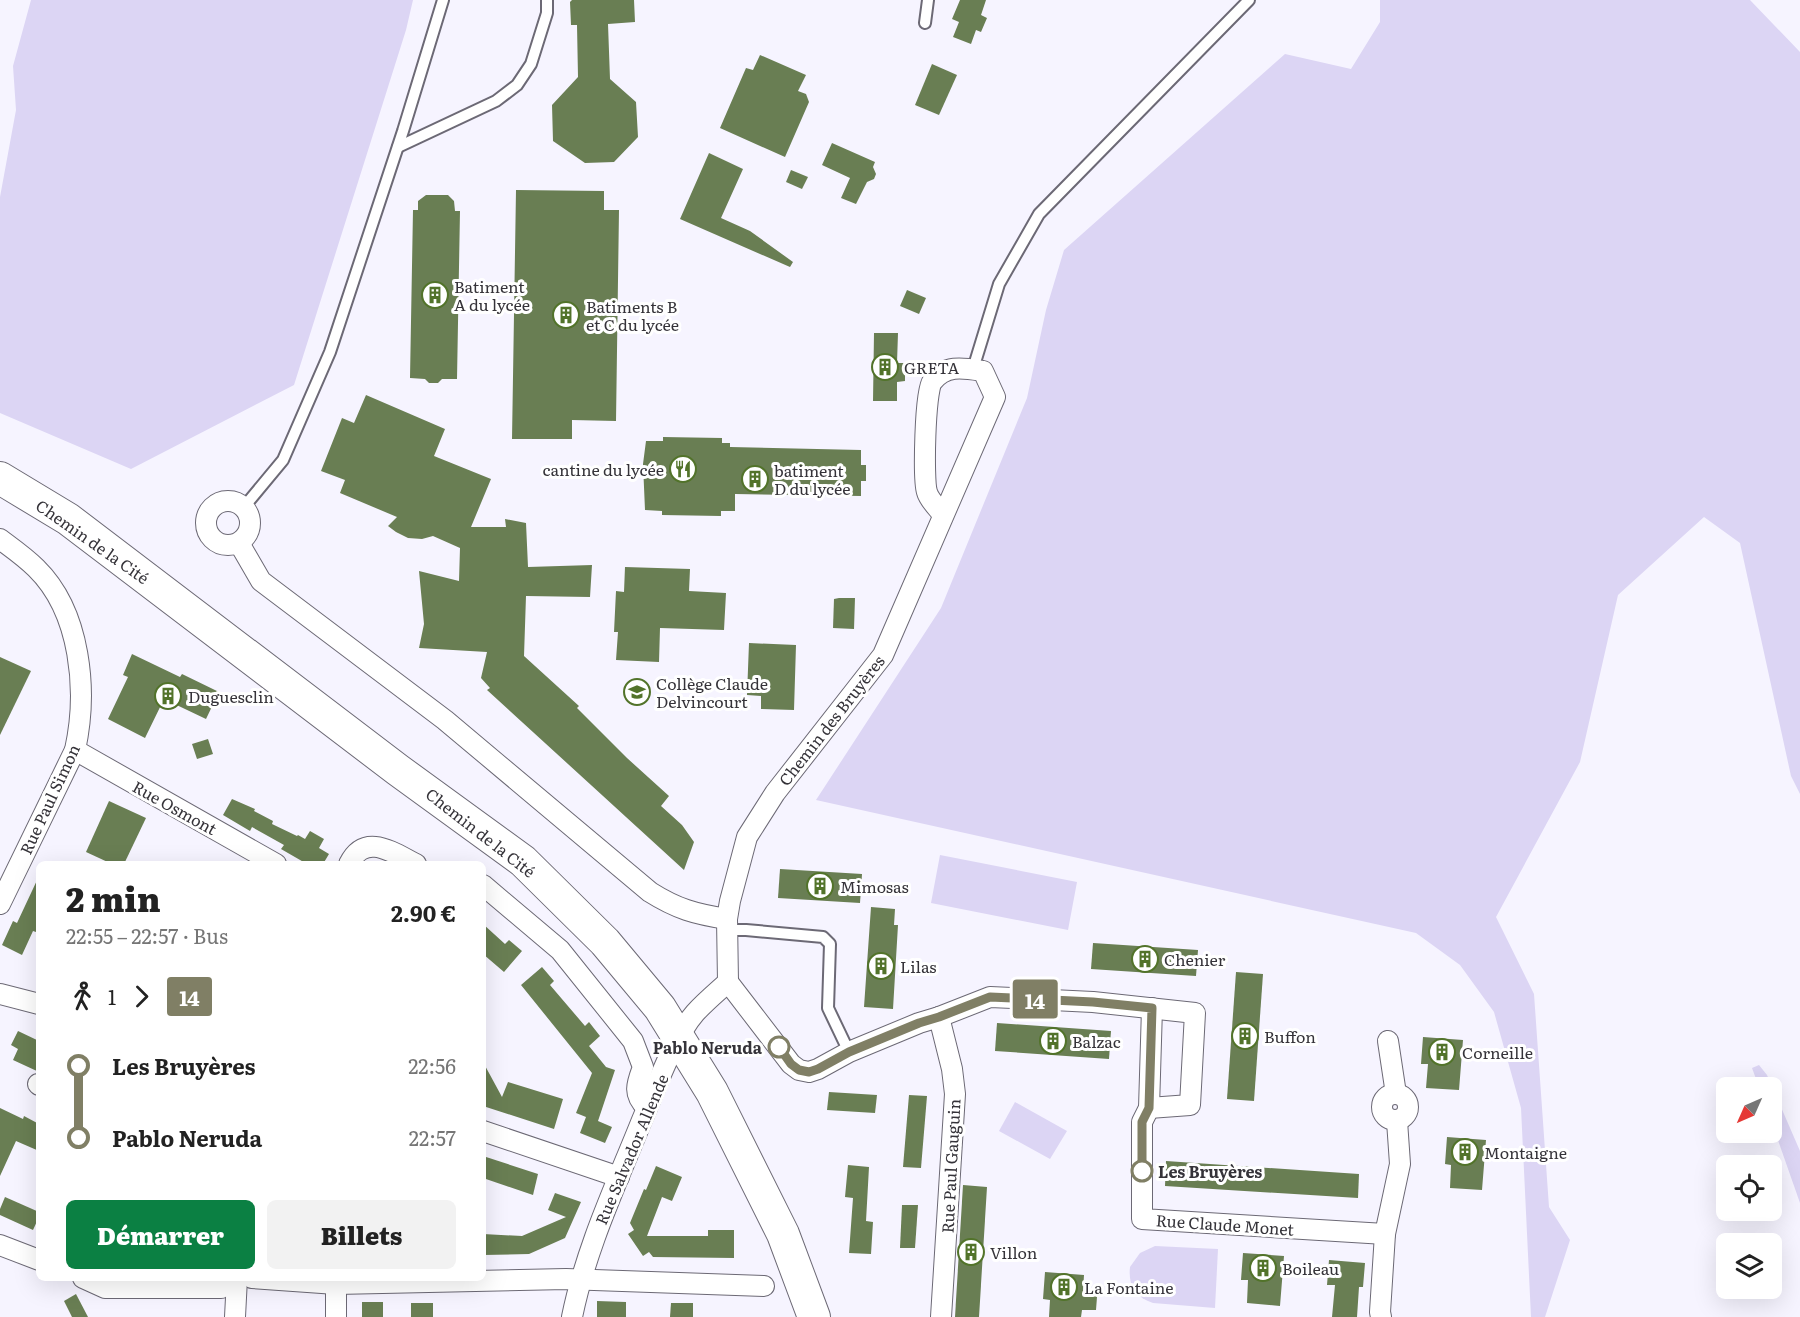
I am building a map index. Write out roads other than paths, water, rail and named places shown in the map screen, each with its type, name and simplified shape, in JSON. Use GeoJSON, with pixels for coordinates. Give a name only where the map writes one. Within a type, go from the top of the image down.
{"type":"FeatureCollection","features":[{"type":"Feature","properties":{"kind":"main road","name":"Chemin de la Cité"},"geometry":{"type":"LineString","coordinates":[[0,478],[68,519],[378,755],[523,861],[605,942],[660,1008],[712,1092],[783,1234],[814,1317]]}},
{"type":"Feature","properties":{"kind":"street"},"geometry":{"type":"LineString","coordinates":[[943,515],[927,493],[925,411],[931,383],[944,372],[959,366],[973,369]]}},
{"type":"Feature","properties":{"kind":"street","name":"Chemin des Bruyères"},"geometry":{"type":"LineString","coordinates":[[727,924],[747,837],[775,793],[884,655],[995,397],[983,371],[973,369]]}},
{"type":"Feature","properties":{"kind":"street"},"geometry":{"type":"LineString","coordinates":[[223,501],[238,503],[244,507],[251,519],[251,526],[245,539],[232,545],[217,543],[211,538],[206,524],[210,510],[223,501]]}},
{"type":"Feature","properties":{"kind":"street","name":"Rue Paul Simon"},"geometry":{"type":"LineString","coordinates":[[0,539],[37,568],[57,594],[75,639],[81,677],[75,750],[4,884],[0,904]]}},
{"type":"Feature","properties":{"kind":"street"},"geometry":{"type":"LineString","coordinates":[[239,543],[261,581],[445,720],[650,892],[674,906],[727,924],[728,982],[791,1064],[799,1070],[809,1072],[818,1069],[849,1052],[990,997],[1093,1002],[1195,1013],[1190,1105],[1149,1108]]}},
{"type":"Feature","properties":{"kind":"street","name":"Rue Osmont"},"geometry":{"type":"LineString","coordinates":[[75,750],[271,861]]}},
{"type":"Feature","properties":{"kind":"street"},"geometry":{"type":"LineString","coordinates":[[352,858],[364,847],[383,848],[410,861]]}},
{"type":"Feature","properties":{"kind":"street"},"geometry":{"type":"LineString","coordinates":[[486,887],[560,950],[633,1041],[644,1066],[637,1085],[640,1101],[647,1108]]}},
{"type":"Feature","properties":{"kind":"street","name":"Rue Salvador Allende"},"geometry":{"type":"LineString","coordinates":[[572,1317],[579,1279],[592,1241],[647,1108],[679,1038],[694,1013],[728,982]]}},
{"type":"Feature","properties":{"kind":"street"},"geometry":{"type":"LineString","coordinates":[[0,994],[36,1003]]}},
{"type":"Feature","properties":{"kind":"street","name":"Rue Claude Monet"},"geometry":{"type":"LineString","coordinates":[[1152,1008],[1149,1108],[1142,1122],[1142,1219],[1385,1234]]}},
{"type":"Feature","properties":{"kind":"street","name":"Rue Paul Gauguin"},"geometry":{"type":"LineString","coordinates":[[939,1017],[952,1069],[955,1094],[941,1317]]}},
{"type":"Feature","properties":{"kind":"street"},"geometry":{"type":"LineString","coordinates":[[1382,1317],[1380,1312],[1385,1234],[1400,1164],[1397,1121],[1389,1120],[1383,1114],[1382,1108],[1383,1100],[1389,1095],[1396,1094],[1388,1041]]}},
{"type":"Feature","properties":{"kind":"street"},"geometry":{"type":"LineString","coordinates":[[486,1132],[619,1177]]}},
{"type":"Feature","properties":{"kind":"street"},"geometry":{"type":"LineString","coordinates":[[0,1245],[36,1259]]}},
{"type":"Feature","properties":{"kind":"street"},"geometry":{"type":"LineString","coordinates":[[486,1281],[579,1279],[764,1286]]}},
{"type":"Feature","properties":{"kind":"street"},"geometry":{"type":"LineString","coordinates":[[90,1281],[105,1288],[220,1288],[231,1281]]}},
{"type":"Feature","properties":{"kind":"street"},"geometry":{"type":"LineString","coordinates":[[235,1317],[236,1281]]}},
{"type":"Feature","properties":{"kind":"street"},"geometry":{"type":"LineString","coordinates":[[294,1281],[336,1284],[482,1281]]}},
{"type":"Feature","properties":{"kind":"street"},"geometry":{"type":"LineString","coordinates":[[336,1284],[336,1317]]}},
{"type":"Feature","properties":{"kind":"lane"},"geometry":{"type":"LineString","coordinates":[[244,507],[283,460],[330,352],[398,147],[443,0]]}},
{"type":"Feature","properties":{"kind":"lane"},"geometry":{"type":"LineString","coordinates":[[398,147],[496,101],[517,85],[531,64],[547,13],[547,0]]}},
{"type":"Feature","properties":{"kind":"lane"},"geometry":{"type":"LineString","coordinates":[[925,23],[928,0]]}},
{"type":"Feature","properties":{"kind":"lane"},"geometry":{"type":"LineString","coordinates":[[973,369],[999,284],[1039,214],[1249,0]]}},
{"type":"Feature","properties":{"kind":"lane"},"geometry":{"type":"LineString","coordinates":[[727,924],[746,930],[823,937],[830,944],[828,1008],[849,1052]]}},
{"type":"Feature","properties":{"kind":"place","name":"Batiment A du lycée"},"geometry":{"type":"Point","coordinates":[435,295]}},
{"type":"Feature","properties":{"kind":"place","name":"Batiments B et C du lycée"},"geometry":{"type":"Point","coordinates":[566,315]}},
{"type":"Feature","properties":{"kind":"place","name":"GRETA"},"geometry":{"type":"Point","coordinates":[885,367]}},
{"type":"Feature","properties":{"kind":"place","name":"cantine du lycée"},"geometry":{"type":"Point","coordinates":[683,469]}},
{"type":"Feature","properties":{"kind":"place","name":"batiment D du lycée"},"geometry":{"type":"Point","coordinates":[755,479]}},
{"type":"Feature","properties":{"kind":"place","name":"Collège Claude Delvincourt"},"geometry":{"type":"Point","coordinates":[637,692]}},
{"type":"Feature","properties":{"kind":"place","name":"Duguesclin"},"geometry":{"type":"Point","coordinates":[168,696]}},
{"type":"Feature","properties":{"kind":"place","name":"Mimosas"},"geometry":{"type":"Point","coordinates":[820,886]}},
{"type":"Feature","properties":{"kind":"place","name":"Chenier"},"geometry":{"type":"Point","coordinates":[1145,959]}},
{"type":"Feature","properties":{"kind":"place","name":"Lilas"},"geometry":{"type":"Point","coordinates":[881,966]}},
{"type":"Feature","properties":{"kind":"place","name":"Buffon"},"geometry":{"type":"Point","coordinates":[1245,1036]}},
{"type":"Feature","properties":{"kind":"place","name":"Balzac"},"geometry":{"type":"Point","coordinates":[1053,1041]}},
{"type":"Feature","properties":{"kind":"place","name":"Pablo Neruda"},"geometry":{"type":"Point","coordinates":[779,1047]}},
{"type":"Feature","properties":{"kind":"place","name":"Corneille"},"geometry":{"type":"Point","coordinates":[1442,1052]}},
{"type":"Feature","properties":{"kind":"place","name":"Montaigne"},"geometry":{"type":"Point","coordinates":[1465,1152]}},
{"type":"Feature","properties":{"kind":"place","name":"Les Bruyères"},"geometry":{"type":"Point","coordinates":[1142,1171]}},
{"type":"Feature","properties":{"kind":"place","name":"Villon"},"geometry":{"type":"Point","coordinates":[971,1252]}},
{"type":"Feature","properties":{"kind":"place","name":"Boileau"},"geometry":{"type":"Point","coordinates":[1263,1268]}},
{"type":"Feature","properties":{"kind":"place","name":"La Fontaine"},"geometry":{"type":"Point","coordinates":[1064,1287]}}]}
